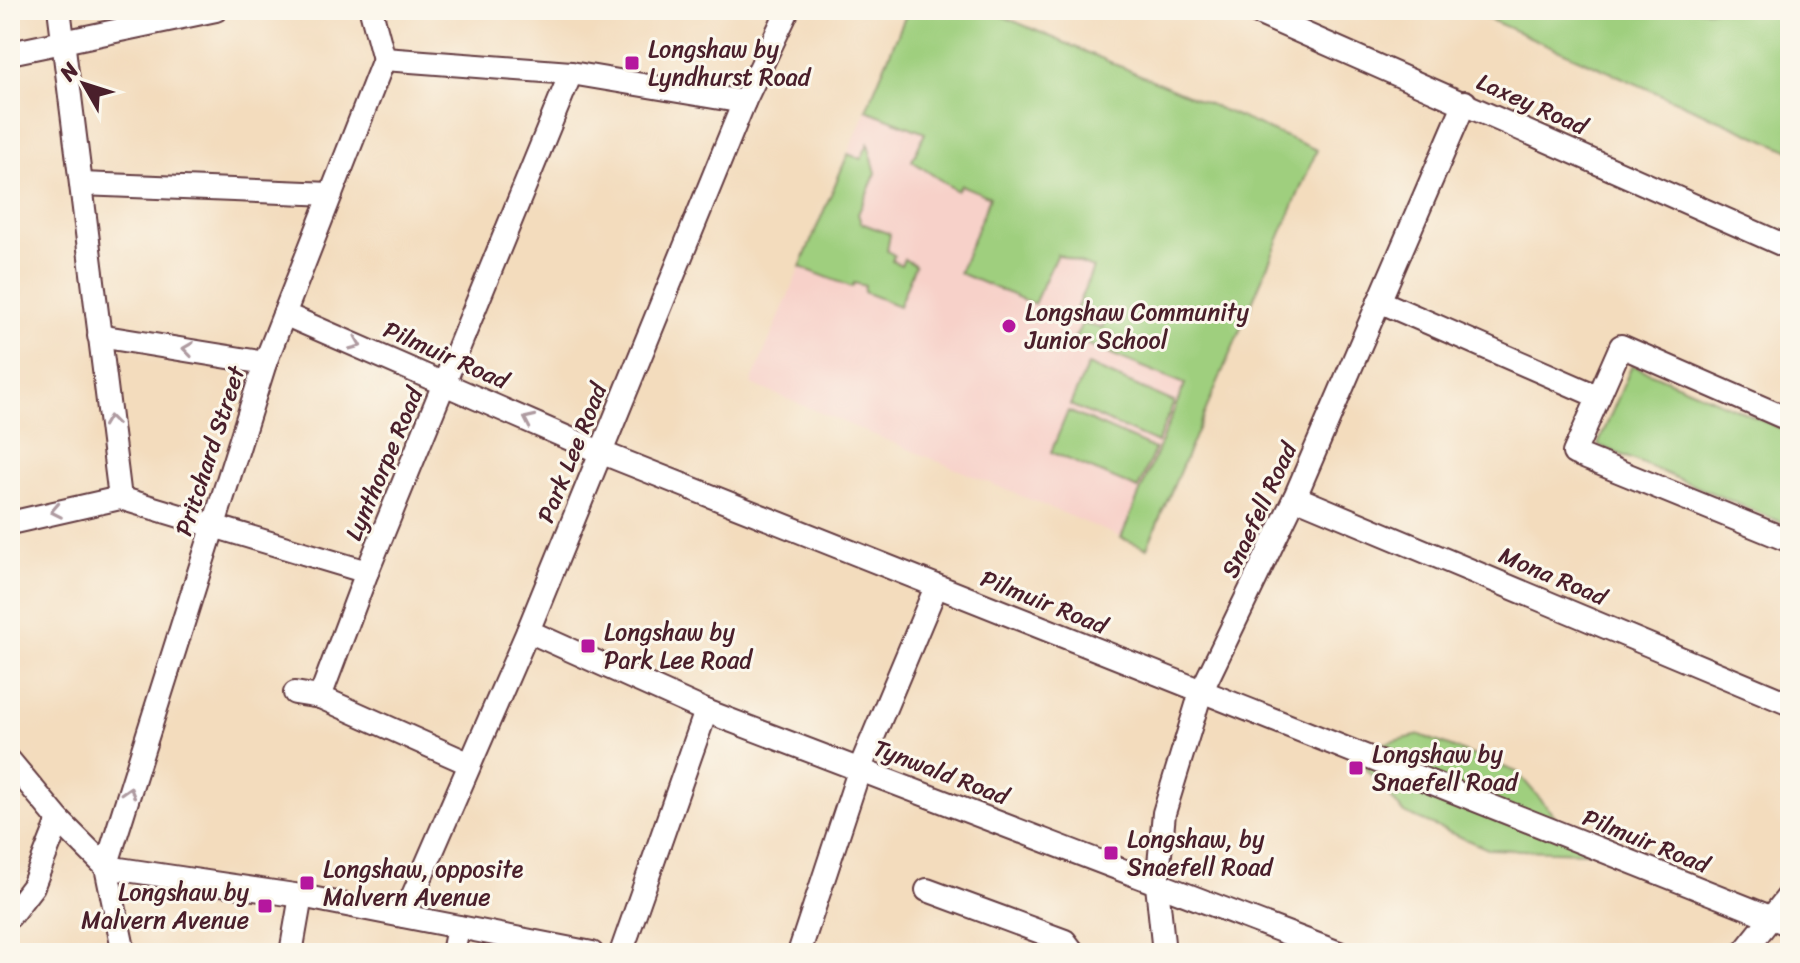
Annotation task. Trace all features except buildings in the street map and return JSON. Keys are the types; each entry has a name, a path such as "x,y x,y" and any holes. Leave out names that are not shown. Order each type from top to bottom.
{"street":[{"path":"10,53 216,10"},
{"path":"371,10 384,59 571,73 744,102"},
{"name":"Park Lee Road","path":"404,916 528,631 744,102 788,10"},
{"name":"Laxey Road","path":"1251,10 1790,248"},
{"path":"60,16 120,498"},
{"name":"Pritchard Street","path":"106,867 265,363 384,59"},
{"name":"Lynthorpe Road","path":"320,697 367,572 571,73"},
{"name":"Snaefell Road","path":"1164,953 1157,885 1164,813 1201,692 1295,497 1465,102"},
{"path":"81,184 331,194"},
{"path":"1379,301 1599,397"},
{"name":"Pilmuir Road","path":"284,314 446,382 600,452 1781,922"},
{"path":"99,336 265,363"},
{"path":"1790,420 1621,346 1574,453 1790,541"},
{"name":"Mona Road","path":"1295,497 1790,704"},
{"path":"10,523 120,498 367,572"},
{"path":"799,953 860,768 936,587"},
{"name":"Tynwald Road","path":"528,631 706,711 1339,953"},
{"path":"295,693 320,697 468,763"},
{"path":"621,953 706,711"},
{"path":"10,761 59,820 106,867 124,953"},
{"path":"10,916 33,886 59,820"},
{"path":"106,867 301,896 592,953"},
{"path":"927,890 1065,941 1074,953"},
{"path":"1743,953 1781,922 1790,894"},
{"path":"291,953 301,896"},
{"path":"453,953 458,927"}],"shaded area":[{"name":"Longshaw Community Junior School","path":"908,10 988,10 1317,150 1147,548 751,384"}],"green space":[{"path":"908,10 988,10 1317,150 1147,548 1121,538 1185,384 1074,339 1082,324 1102,328 1106,320 1073,317 1093,268 1057,254 1034,304 959,273 990,197 961,185 957,191 912,161 925,133 866,110"},
{"path":"1468,10 1790,10 1790,151"},
{"path":"868,144 876,173 858,214 861,223 890,234 887,251 894,255 892,261 901,265 904,259 915,265 899,306 864,292 865,286 854,283 852,287 800,267 848,154 861,159"},
{"path":"1088,365 1174,402 1157,443 1070,405"},
{"path":"1632,365 1790,432 1790,526 1598,445"},
{"path":"1068,411 1155,449 1138,489 1051,452"},
{"path":"1420,735 1517,772 1586,852 1488,849 1404,813 1350,751"}],"place":[{"name":"Longshaw by Lyndhurst Road","path":"632,63"},
{"name":"Longshaw Community Junior School","path":"1009,326"},
{"name":"Longshaw by Park Lee Road","path":"588,646"},
{"name":"Longshaw by Snaefell Road","path":"1356,768"},
{"name":"Longshaw, by Snaefell Road","path":"1111,853"},
{"name":"Longshaw, opposite Malvern Avenue","path":"307,883"},
{"name":"Longshaw by Malvern Avenue","path":"265,906"}]}
